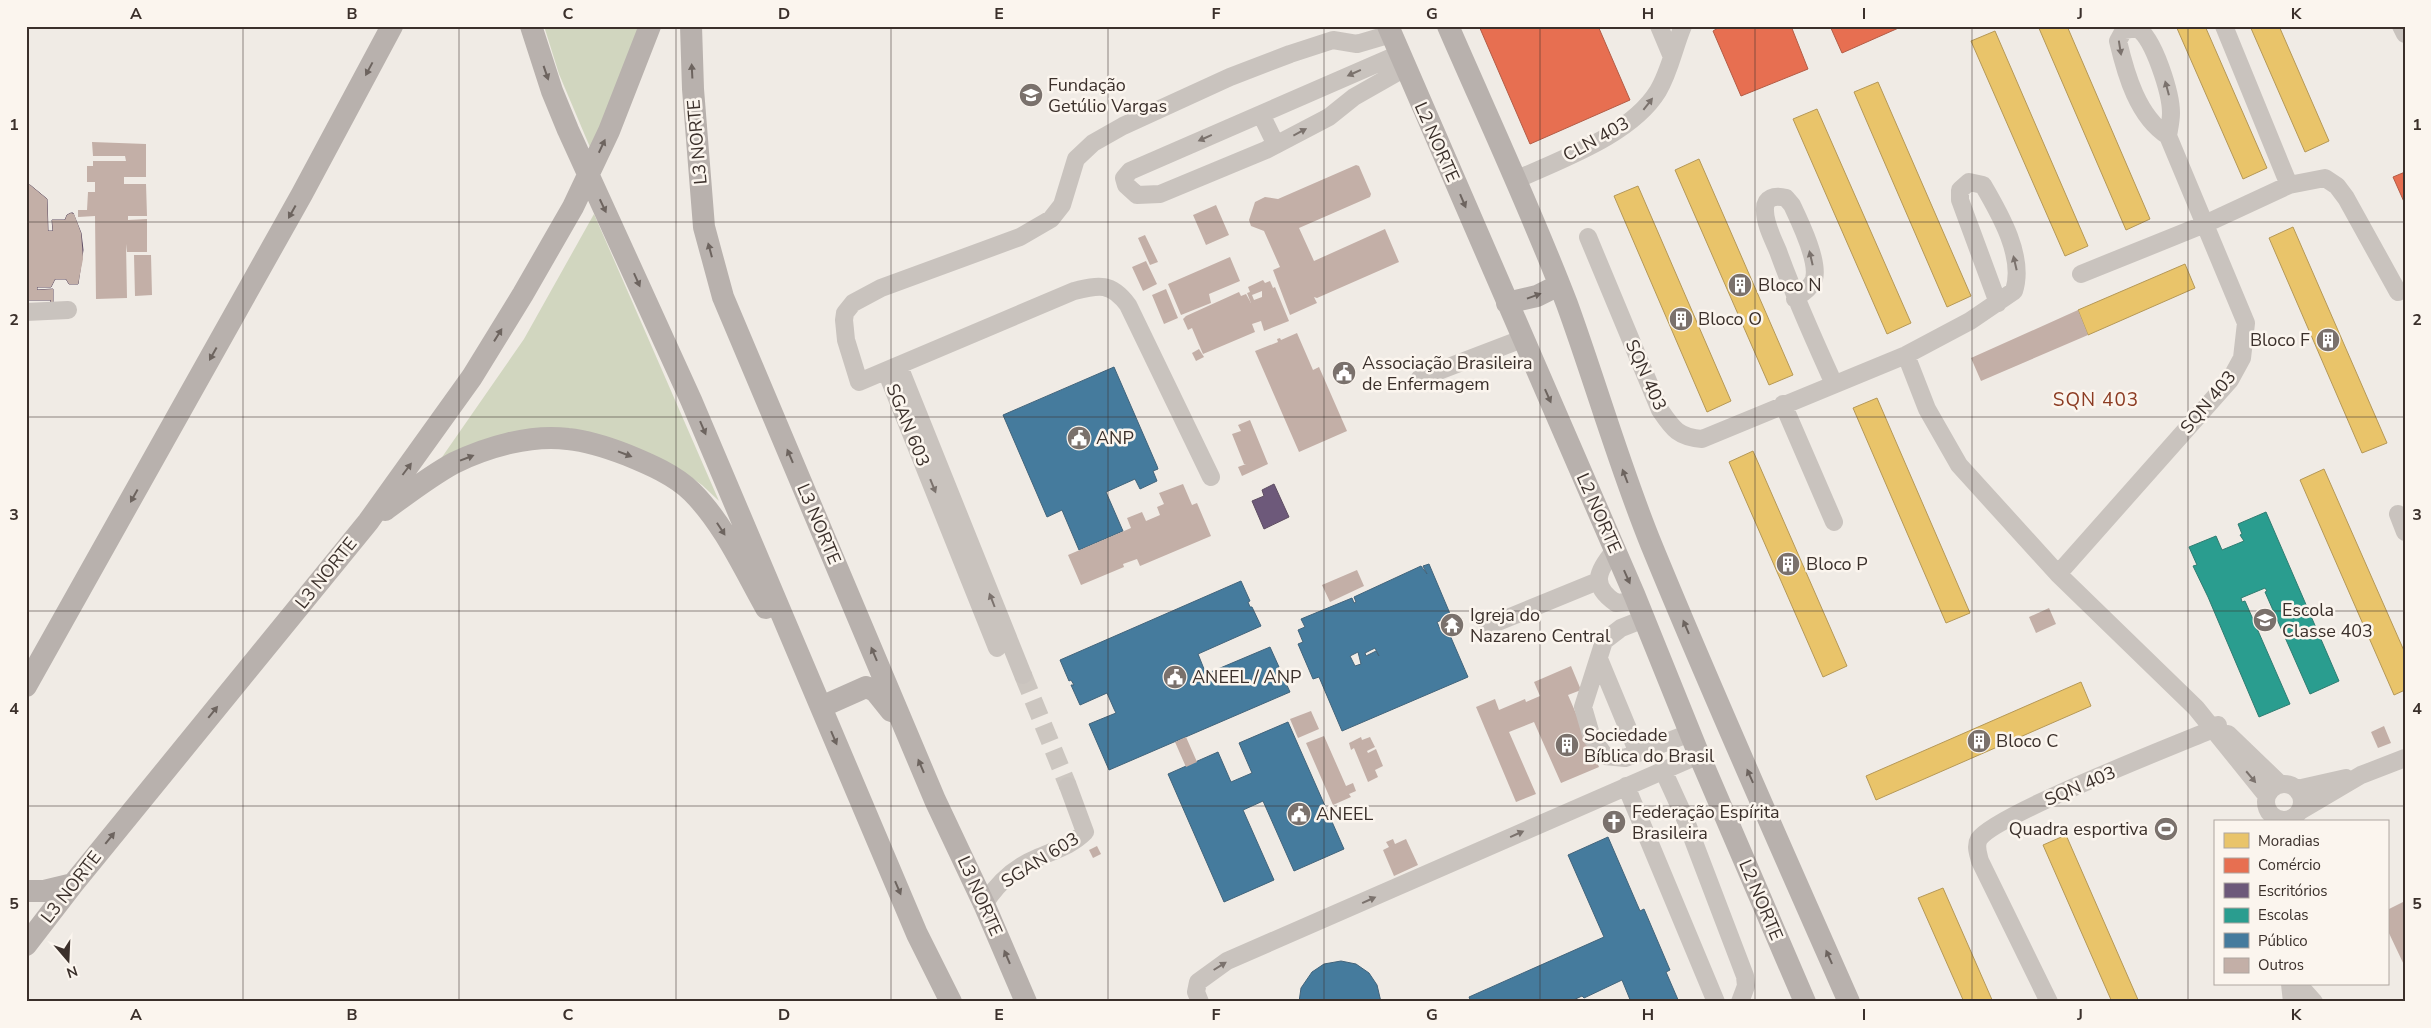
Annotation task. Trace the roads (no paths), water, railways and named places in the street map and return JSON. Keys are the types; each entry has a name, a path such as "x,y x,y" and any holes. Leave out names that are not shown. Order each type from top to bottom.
{"main road":[{"path":"26,686 292,211 392,26"},
{"path":"531,26 552,91 568,130 691,400 917,934 952,1002"},
{"name":"L3 NORTE","path":"26,945 73,884 368,522 472,377 524,294 581,190 609,131 650,26"},
{"name":"L3 NORTE","path":"691,26 693,89 704,227 722,297 935,800 984,904 1026,1002"},
{"name":"L2 NORTE","path":"1448,26 1516,180 1559,285 1618,458 1651,543 1729,729 1849,1002"},
{"name":"L2 NORTE","path":"1397,42 1522,339 1641,610 1699,755 1805,1002"},
{"path":"1507,303 1537,296 1559,285"},
{"path":"368,522 454,463 496,447 536,439 568,439 613,450 650,464 691,491 715,520 770,614 802,661"},
{"path":"821,706 866,687 875,691 906,732"},
{"path":"26,891 44,891 73,884"}],"street":[{"path":"1659,26 1672,57"},
{"name":"CLN 403","path":"1516,180 1617,130 1642,112 1658,91 1683,26"},
{"path":"2224,26 2289,186"},
{"path":"2402,26 2405,34"},
{"name":"SQN 403","path":"2058,574 2163,453 2230,380 2242,358 2246,323 2168,136 2148,119 2123,62 2118,41 2124,30 2137,28 2148,40 2167,88 2171,112 2168,136"},
{"path":"1212,477 1128,305 1120,294 1108,287 1096,285 1074,291 859,382 846,340 844,320 853,303 881,288 1020,237 1050,220 1062,205 1076,159 1093,143 1124,126 1230,77 1333,40 1357,44 1397,42"},
{"path":"1397,42 1354,97 1329,117 1276,145 1160,194 1137,195 1126,185 1124,178 1130,171 1261,114 1397,42"},
{"path":"1261,114 1276,145"},
{"path":"2081,274 2205,224 2289,186 2325,178 2337,186 2346,198 2398,292"},
{"name":"SQN 403","path":"1588,237 1660,410 1672,428 1686,438 1702,439 1783,404 1906,355 1970,321 1998,303 2014,291 2018,274 2011,243 1994,202 1983,185 1969,182 1960,190 1960,200 1998,303"},
{"path":"1795,299 1810,286 1814,278 1813,260 1799,219 1786,198 1773,197 1768,200 1765,211 1767,221 1795,299 1834,384"},
{"path":"26,312 68,310"},
{"path":"1420,378 1522,339"},
{"path":"1906,355 1927,409 1944,443 1959,464 2058,574 2216,727 2289,787 2302,803 2288,818"},
{"name":"SGAN 603","path":"893,368 996,648 1023,675"},
{"path":"1783,404 1834,522"},
{"path":"2398,514 2405,532"},
{"path":"1615,550 1600,567 1598,581 1604,595 1616,603 1641,610"},
{"path":"1488,626 1598,581"},
{"path":"1641,610 1604,641 1583,707 1592,738 1605,756 1625,758 1690,733"},
{"path":"1599,659 1638,753"},
{"path":"2216,727 2267,796"},
{"name":"SQN 403","path":"2049,1002 1980,860 1977,846 1980,838 2010,816 2216,727"},
{"path":"1200,1002 1196,992 1198,982 1227,961 1699,755"},
{"path":"2288,818 2361,775 2405,758"},
{"path":"1663,770 1684,816 1745,976 1746,986 1740,1002"},
{"path":"2288,818 2267,809 2267,796 2270,791 2361,775"},
{"name":"SGAN 603","path":"984,904 1001,881 1034,859 1073,843 1085,832 1068,786"},
{"path":"1626,786 1716,1002"},
{"path":"2290,986 2292,1002"},
{"path":"2300,986 2314,1002"}],"tunnel":[{"path":"1023,675 1068,786"}],"place":[{"name":"Fundação Getúlio Vargas","path":"1031,95"},
{"name":"Bloco N","path":"1740,285"},
{"name":"Bloco O","path":"1681,319"},
{"name":"Bloco F","path":"2328,340"},
{"name":"Associação Brasileira de Enfermagem","path":"1344,373"},
{"name":"ANP","path":"1079,438"},
{"name":"Bloco P","path":"1788,564"},
{"name":"Escola Classe 403","path":"2265,620"},
{"name":"Igreja do Nazareno Central","path":"1452,625"},
{"name":"ANEEL / ANP","path":"1175,677"},
{"name":"Bloco C","path":"1979,741"},
{"name":"Sociedade Bíblica do Brasil","path":"1567,745"},
{"name":"ANEEL","path":"1299,814"},
{"name":"Federação Espírita Brasileira","path":"1614,822"},
{"name":"Quadra esportiva","path":"2166,829"}],"district":[{"name":"SQN 403","path":"2096,400"}]}
